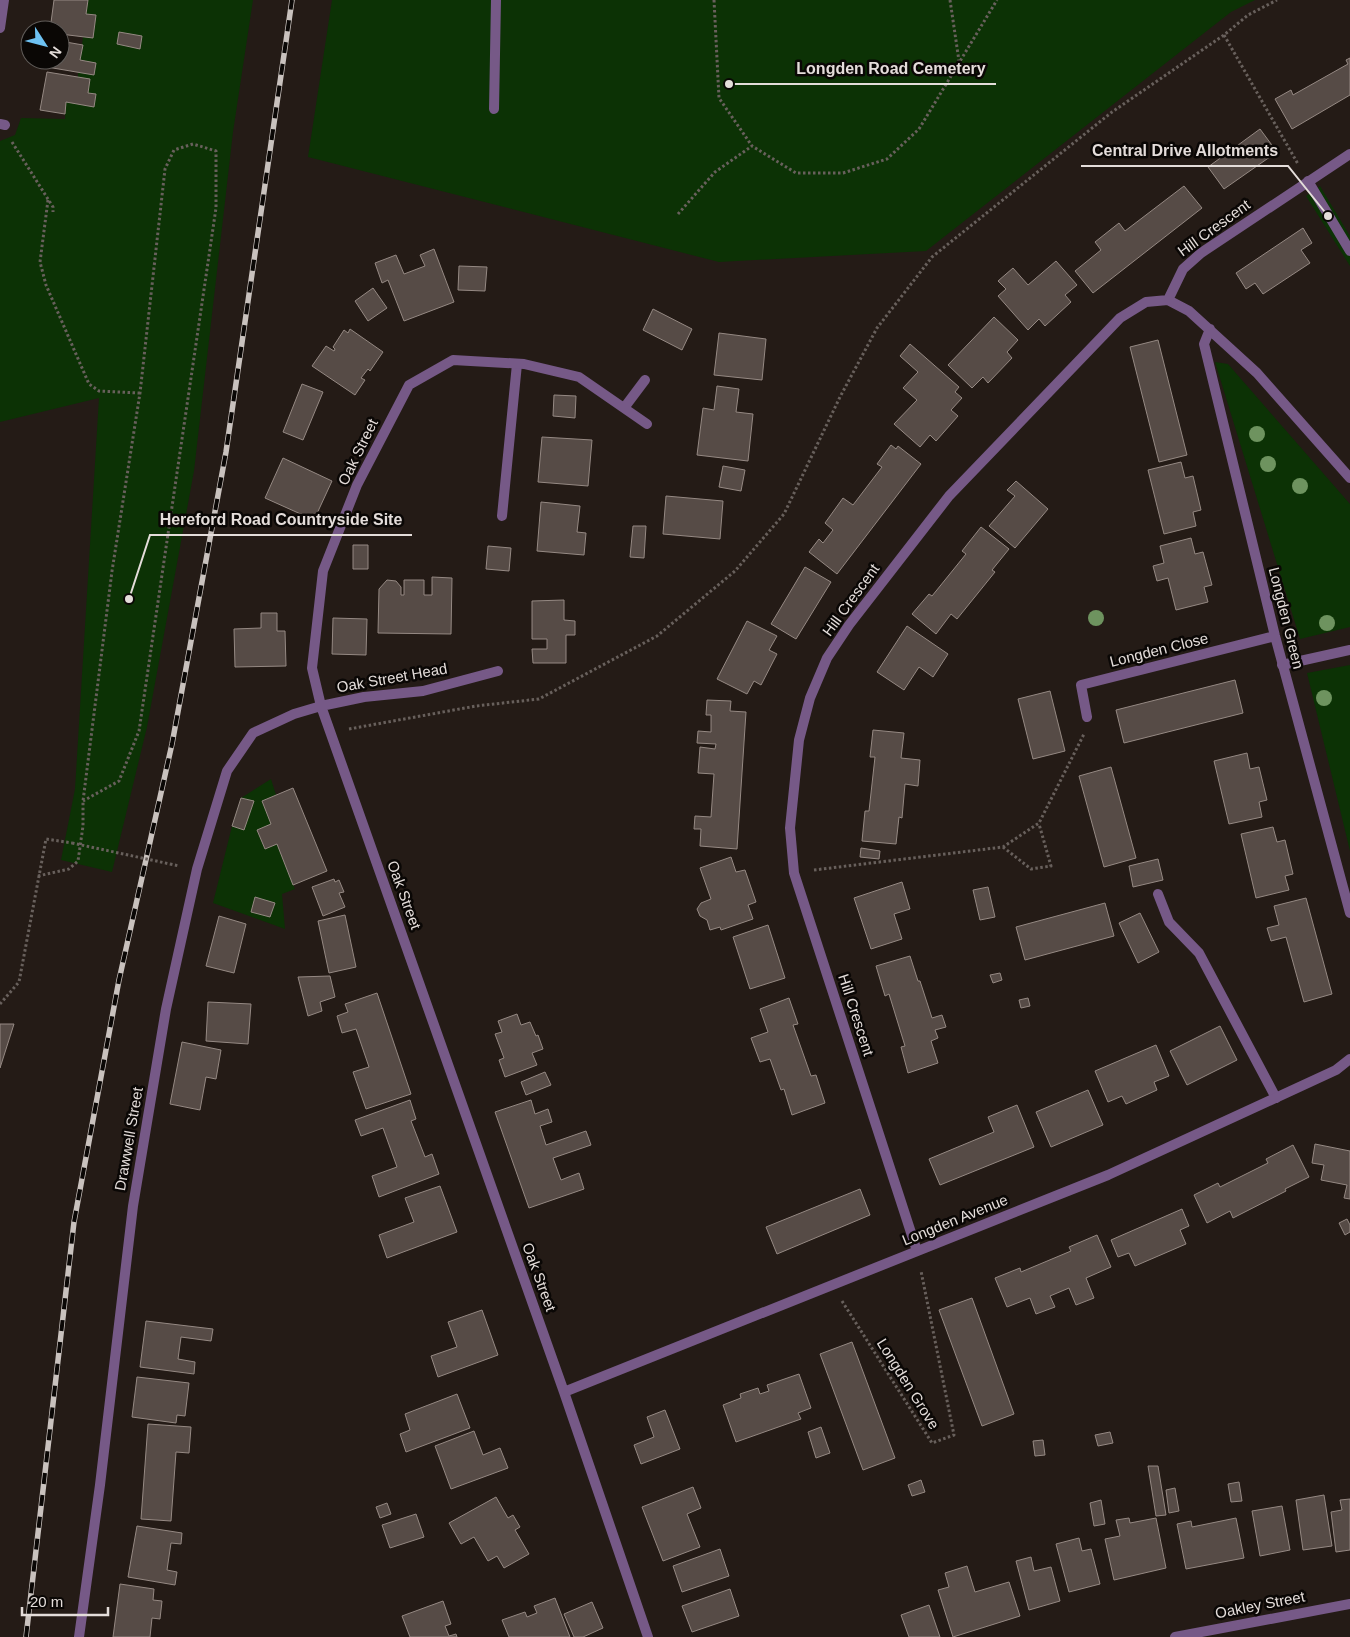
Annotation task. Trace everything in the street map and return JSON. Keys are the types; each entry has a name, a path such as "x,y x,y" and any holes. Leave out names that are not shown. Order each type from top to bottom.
{"street":[{"path":"0,28 4,0"},
{"path":"494,110 496,0"},
{"name":"Hill Crescent","path":"917,1251 794,873 790,828 799,740 810,698 827,658 850,625 956,489 1120,318 1146,302 1168,300 1183,269 1201,253 1350,154"},
{"path":"1308,181 1350,250"},
{"path":"1168,300 1188,311 1257,372 1350,478"},
{"name":"Longden Green","path":"1210,329 1204,344 1282,665 1350,913"},
{"name":"Oak Street","path":"647,424 579,377 517,364 453,360 409,385 357,485 323,571 312,668 321,706 564,1392 648,1637"},
{"path":"502,516 517,364"},
{"path":"624,408 645,380"},
{"name":"Longden Close","path":"1087,716 1081,685 1275,636"},
{"path":"1282,665 1350,650"},
{"name":"Oak Street Head","path":"321,706 364,697 423,691 498,671"},
{"name":"Drawwell Street","path":"79,1637 100,1485 132,1206 166,1009 197,869 227,771 253,733 294,714 321,706"},
{"path":"1158,894 1169,922 1199,953 1276,1098"},
{"name":"Longden Avenue","path":"564,1392 1108,1175 1336,1070 1350,1059"},
{"name":"Oakley Street","path":"1176,1637 1350,1604"}],"path":[{"path":"714,0 719,98 752,146 796,173 843,173 887,159 919,129 997,0"},
{"path":"950,0 959,61"},
{"path":"347,729 476,706 539,699 657,636 735,571 784,514 840,397 877,328 932,257 1112,112 1224,35 1248,15 1277,0"},
{"path":"1224,35 1308,181"},
{"path":"3,124 53,207 53,212"},
{"path":"38,876 69,869 78,861 83,801 112,570 140,393 165,169 174,150 193,144 216,151 216,208 140,731 119,781 83,801"},
{"path":"678,214 715,172 752,146"},
{"path":"48,200 40,262 46,285 89,384 99,391 140,393"},
{"path":"794,873 1003,847 1039,823 1083,738 1087,716"},
{"path":"1003,847 1031,869 1051,866 1039,823"},
{"path":"0,1004 19,982 46,839 170,864"},
{"name":"Longden Grove","path":"832,1285 932,1443 954,1435 917,1251"}],"green space":[{"path":"88,0 253,0 233,132 194,471 147,727 112,872 61,860 75,789 99,398 0,422 0,141 15,135 21,118 65,119 66,102 94,106 78,77 78,72 94,75 96,63 80,60 83,37 93,38 96,15 86,14"},
{"path":"332,0 1255,0 1231,12 926,251 719,262 308,157"},
{"path":"1320,186 1350,236 1350,266 1306,196"},
{"path":"1215,362 1228,364 1350,504 1350,627 1300,639"},
{"path":"1350,665 1350,851 1307,673"},
{"path":"271,779 276,795 262,801 271,824 257,831 265,849 277,844 295,889 282,894 285,929 213,903 241,798"}],"building":[{"path":"54,0 88,0 86,14 96,15 93,38 70,35 70,20 51,20"},
{"path":"119,32 142,36 140,49 117,44"},
{"path":"70,43 83,45 80,60 96,63 94,75 65,70 70,70"},
{"path":"1350,58 1350,95 1292,129 1275,99 1291,90 1293,95 1348,64 1346,60"},
{"path":"47,72 90,79 88,93 96,94 94,107 66,102 65,114 40,110"},
{"path":"1260,129 1277,152 1224,189 1208,167"},
{"path":"1184,186 1202,208 1093,293 1075,271 1101,250 1095,242 1119,223 1125,231"},
{"path":"1303,228 1312,243 1301,250 1310,263 1263,294 1255,283 1246,289 1236,273"},
{"path":"434,249 454,302 404,321 388,280 382,283 375,263 396,255 404,274 425,266 420,255"},
{"path":"1056,261 1077,285 1065,295 1071,302 1045,326 1039,319 1028,330 998,296 1006,289 998,281 1013,268 1028,285"},
{"path":"459,266 487,267 485,291 458,290"},
{"path":"373,288 387,308 368,321 355,301"},
{"path":"653,309 692,329 682,350 643,330"},
{"path":"994,317 1018,340 1007,352 1012,358 988,383 983,377 972,388 948,365"},
{"path":"350,329 383,352 370,371 368,369 361,378 365,380 355,395 312,366 326,346 334,351 333,347 344,330 348,333"},
{"path":"719,333 766,339 762,380 714,375"},
{"path":"1158,340 1187,455 1159,462 1130,347"},
{"path":"910,344 959,387 955,392 962,398 951,410 958,416 936,441 930,435 920,447 894,424 917,400 903,388 918,372 900,356"},
{"path":"302,384 323,392 303,440 283,432"},
{"path":"717,386 739,389 736,412 753,414 748,461 697,455 703,408 714,410"},
{"path":"554,395 576,396 575,418 553,416"},
{"path":"542,437 592,440 588,486 538,482"},
{"path":"891,445 896,449 898,446 921,464 837,574 809,552 819,539 823,543 833,530 825,523 843,498 853,505 882,467 877,464"},
{"path":"283,458 332,481 314,520 265,498"},
{"path":"1181,462 1185,478 1193,476 1201,510 1193,512 1196,526 1164,534 1148,470"},
{"path":"723,466 745,470 741,491 719,487"},
{"path":"1016,481 1048,509 1015,548 989,526 1015,496 1007,490"},
{"path":"666,496 723,501 720,539 663,534"},
{"path":"541,502 580,506 577,532 586,533 584,555 537,551"},
{"path":"633,526 646,526 644,558 630,557"},
{"path":"981,527 1009,549 992,570 995,572 957,619 951,614 936,634 912,614 929,594 932,596 966,554 962,551"},
{"path":"1191,538 1195,554 1203,552 1212,585 1204,587 1208,602 1176,610 1168,578 1157,581 1153,566 1164,563 1160,546"},
{"path":"353,545 368,545 368,569 353,569"},
{"path":"488,546 511,548 509,571 486,569"},
{"path":"805,567 831,582 796,639 771,624"},
{"path":"432,577 452,578 451,634 378,633 379,589 387,580 396,581 401,587 401,595 404,595 404,580 424,580 424,595 432,595"},
{"path":"564,600 564,620 575,621 575,635 566,635 566,663 533,663 532,649 547,649 547,639 532,639 532,601"},
{"path":"261,613 277,613 277,631 285,631 286,666 235,667 234,629 261,628"},
{"path":"333,618 367,619 366,655 332,654"},
{"path":"747,621 777,636 769,650 777,654 761,685 754,681 747,694 717,679"},
{"path":"907,626 948,654 933,677 919,667 904,690 877,672"},
{"path":"1235,680 1243,713 1124,743 1116,710"},
{"path":"1050,691 1065,751 1033,759 1018,699"},
{"path":"707,700 731,701 730,711 746,712 737,849 700,846 701,829 694,829 695,816 711,817 714,774 698,773 700,747 715,749 716,744 697,743 698,731 711,732 711,715 706,715"},
{"path":"873,730 904,733 901,758 920,760 918,786 905,784 902,818 899,817 896,844 862,841 865,811 869,811 875,757 870,757"},
{"path":"1247,753 1250,769 1259,767 1267,800 1259,802 1262,817 1229,824 1214,761"},
{"path":"1111,767 1136,858 1104,867 1079,776"},
{"path":"293,788 327,871 293,885 277,844 265,849 257,830 271,824 262,801"},
{"path":"241,798 254,801 244,830 232,826"},
{"path":"1273,827 1277,842 1285,840 1293,874 1285,876 1289,890 1256,898 1241,834"},
{"path":"861,848 880,851 879,859 860,857"},
{"path":"731,857 736,872 745,870 756,902 748,905 753,919 721,930 720,927 710,930 707,920 700,916 697,909 701,903 711,899 700,868"},
{"path":"1158,859 1163,880 1133,887 1129,866"},
{"path":"334,879 335,882 339,880 344,892 339,893 345,907 323,916 312,887"},
{"path":"902,882 910,909 894,914 902,939 871,949 854,898"},
{"path":"988,887 995,917 980,920 973,890"},
{"path":"255,897 275,903 270,917 251,912"},
{"path":"1306,898 1332,994 1304,1002 1286,937 1271,941 1267,928 1279,925 1274,906"},
{"path":"1105,903 1114,936 1025,960 1016,927"},
{"path":"1140,913 1159,952 1138,963 1119,923"},
{"path":"345,915 356,967 329,973 318,921"},
{"path":"219,916 246,924 234,973 206,966"},
{"path":"768,925 785,978 750,989 733,937"},
{"path":"910,956 932,1018 942,1015 946,1027 935,1030 938,1038 931,1041 938,1063 908,1073 901,1047 905,1046 889,994 885,996 876,966"},
{"path":"1000,973 1002,980 993,983 990,975"},
{"path":"330,976 335,997 320,1002 322,1011 308,1016 298,977"},
{"path":"377,993 411,1094 366,1109 353,1072 369,1067 356,1029 342,1033 337,1016 348,1012 345,1004"},
{"path":"789,998 798,1024 793,1025 811,1076 816,1075 825,1103 792,1115 784,1089 781,1090 770,1059 760,1062 751,1038 768,1032 760,1009"},
{"path":"1028,998 1030,1006 1021,1008 1019,1000"},
{"path":"208,1002 251,1004 248,1044 206,1041"},
{"path":"517,1014 521,1025 530,1022 536,1036 538,1035 543,1049 532,1053 537,1065 505,1077 499,1060 504,1058 495,1034 502,1032 498,1021"},
{"path":"0,1024 14,1024 0,1068"},
{"path":"1220,1026 1237,1060 1187,1085 1170,1051"},
{"path":"182,1042 221,1050 216,1079 206,1077 200,1110 170,1104"},
{"path":"1156,1045 1169,1076 1154,1082 1157,1090 1126,1104 1122,1096 1108,1102 1095,1071"},
{"path":"545,1072 551,1085 526,1095 521,1082"},
{"path":"1088,1090 1103,1125 1051,1147 1036,1112"},
{"path":"410,1100 416,1119 411,1121 425,1157 432,1154 439,1174 379,1197 372,1176 397,1167 383,1128 361,1136 355,1120"},
{"path":"531,1100 535,1114 548,1109 552,1122 540,1126 546,1145 586,1131 591,1145 553,1158 561,1180 579,1173 584,1189 529,1208 495,1112"},
{"path":"1017,1105 1034,1147 940,1185 929,1159 994,1132 988,1117"},
{"path":"1315,1144 1350,1151 1350,1199 1344,1198 1347,1185 1321,1180 1324,1165 1312,1163"},
{"path":"1293,1145 1309,1177 1233,1218 1230,1211 1207,1223 1194,1195 1218,1183 1220,1187 1268,1163 1266,1159"},
{"path":"440,1186 457,1232 387,1258 379,1235 414,1222 405,1198"},
{"path":"860,1189 870,1215 777,1254 766,1227"},
{"path":"1182,1209 1189,1226 1180,1230 1186,1244 1135,1266 1129,1253 1118,1257 1111,1240"},
{"path":"1347,1219 1350,1225 1350,1232 1345,1235 1339,1223"},
{"path":"1097,1235 1111,1267 1086,1278 1094,1298 1076,1305 1069,1288 1050,1296 1055,1307 1036,1314 1030,1298 1007,1307 995,1278 1020,1268 1021,1272 1071,1251 1069,1247"},
{"path":"972,1298 1014,1414 982,1426 939,1310"},
{"path":"482,1310 498,1355 438,1377 431,1356 457,1347 448,1322"},
{"path":"146,1321 213,1329 211,1341 181,1337 178,1359 195,1362 194,1374 140,1367"},
{"path":"852,1342 895,1458 863,1470 820,1354"},
{"path":"799,1374 811,1408 798,1413 801,1419 736,1442 723,1405 741,1398 740,1394 758,1388 760,1394 769,1391 767,1385"},
{"path":"137,1377 189,1383 185,1416 177,1415 176,1423 132,1417"},
{"path":"457,1394 470,1428 406,1452 400,1434 410,1430 405,1414"},
{"path":"665,1410 680,1449 641,1464 634,1445 654,1437 647,1417"},
{"path":"148,1424 191,1427 189,1453 176,1452 171,1521 141,1519"},
{"path":"821,1427 830,1453 816,1458 808,1432"},
{"path":"474,1431 483,1455 500,1448 508,1468 451,1489 435,1446"},
{"path":"1110,1432 1113,1443 1098,1446 1095,1435"},
{"path":"1043,1440 1045,1455 1035,1456 1033,1441"},
{"path":"1148,1466 1158,1466 1166,1515 1156,1516"},
{"path":"921,1480 925,1492 912,1496 908,1485"},
{"path":"1239,1482 1242,1501 1231,1502 1228,1484"},
{"path":"693,1487 701,1508 687,1514 700,1547 663,1561 642,1507"},
{"path":"1175,1488 1179,1511 1169,1513 1166,1490"},
{"path":"1324,1495 1332,1546 1303,1550 1296,1500"},
{"path":"496,1497 508,1518 513,1515 520,1527 515,1530 529,1554 504,1568 497,1556 488,1561 474,1537 461,1544 449,1523"},
{"path":"1350,1499 1350,1550 1336,1552 1331,1512 1342,1510 1340,1500"},
{"path":"1101,1500 1105,1524 1094,1526 1090,1503"},
{"path":"387,1503 391,1514 380,1518 376,1507"},
{"path":"1282,1506 1290,1550 1260,1556 1252,1511"},
{"path":"416,1514 424,1537 390,1548 382,1525"},
{"path":"1129,1518 1130,1523 1156,1518 1166,1568 1114,1580 1105,1539 1120,1536 1116,1520"},
{"path":"1236,1518 1244,1558 1186,1569 1177,1524 1191,1521 1192,1527"},
{"path":"137,1526 182,1533 181,1544 171,1543 167,1570 177,1572 175,1585 128,1577"},
{"path":"1079,1538 1082,1551 1091,1549 1100,1584 1069,1592 1056,1544"},
{"path":"720,1549 729,1576 682,1592 673,1566"},
{"path":"1031,1557 1034,1571 1051,1567 1060,1601 1029,1610 1016,1561"},
{"path":"967,1566 975,1592 1009,1582 1020,1616 953,1637 938,1590 949,1587 945,1573"},
{"path":"120,1584 154,1589 153,1600 162,1601 160,1619 152,1618 150,1637 113,1637"},
{"path":"730,1589 739,1616 692,1632 682,1606"},
{"path":"555,1598 570,1637 509,1637 502,1620 525,1612 527,1617 537,1613 534,1606"},
{"path":"443,1601 451,1624 445,1626 449,1636 456,1634 457,1637 410,1637 402,1616"},
{"path":"592,1602 603,1628 583,1637 574,1637 564,1614"},
{"path":"929,1605 940,1637 909,1637 901,1615"}],"railway":[{"path":"26,1637 74,1222 119,980 172,744 226,452 292,0"}],"place":[{"name":"Longden Road Cemetery","path":"729,84"},
{"name":"Central Drive Allotments","path":"1328,216"},
{"name":"Hereford Road Countryside Site","path":"129,599"}]}
